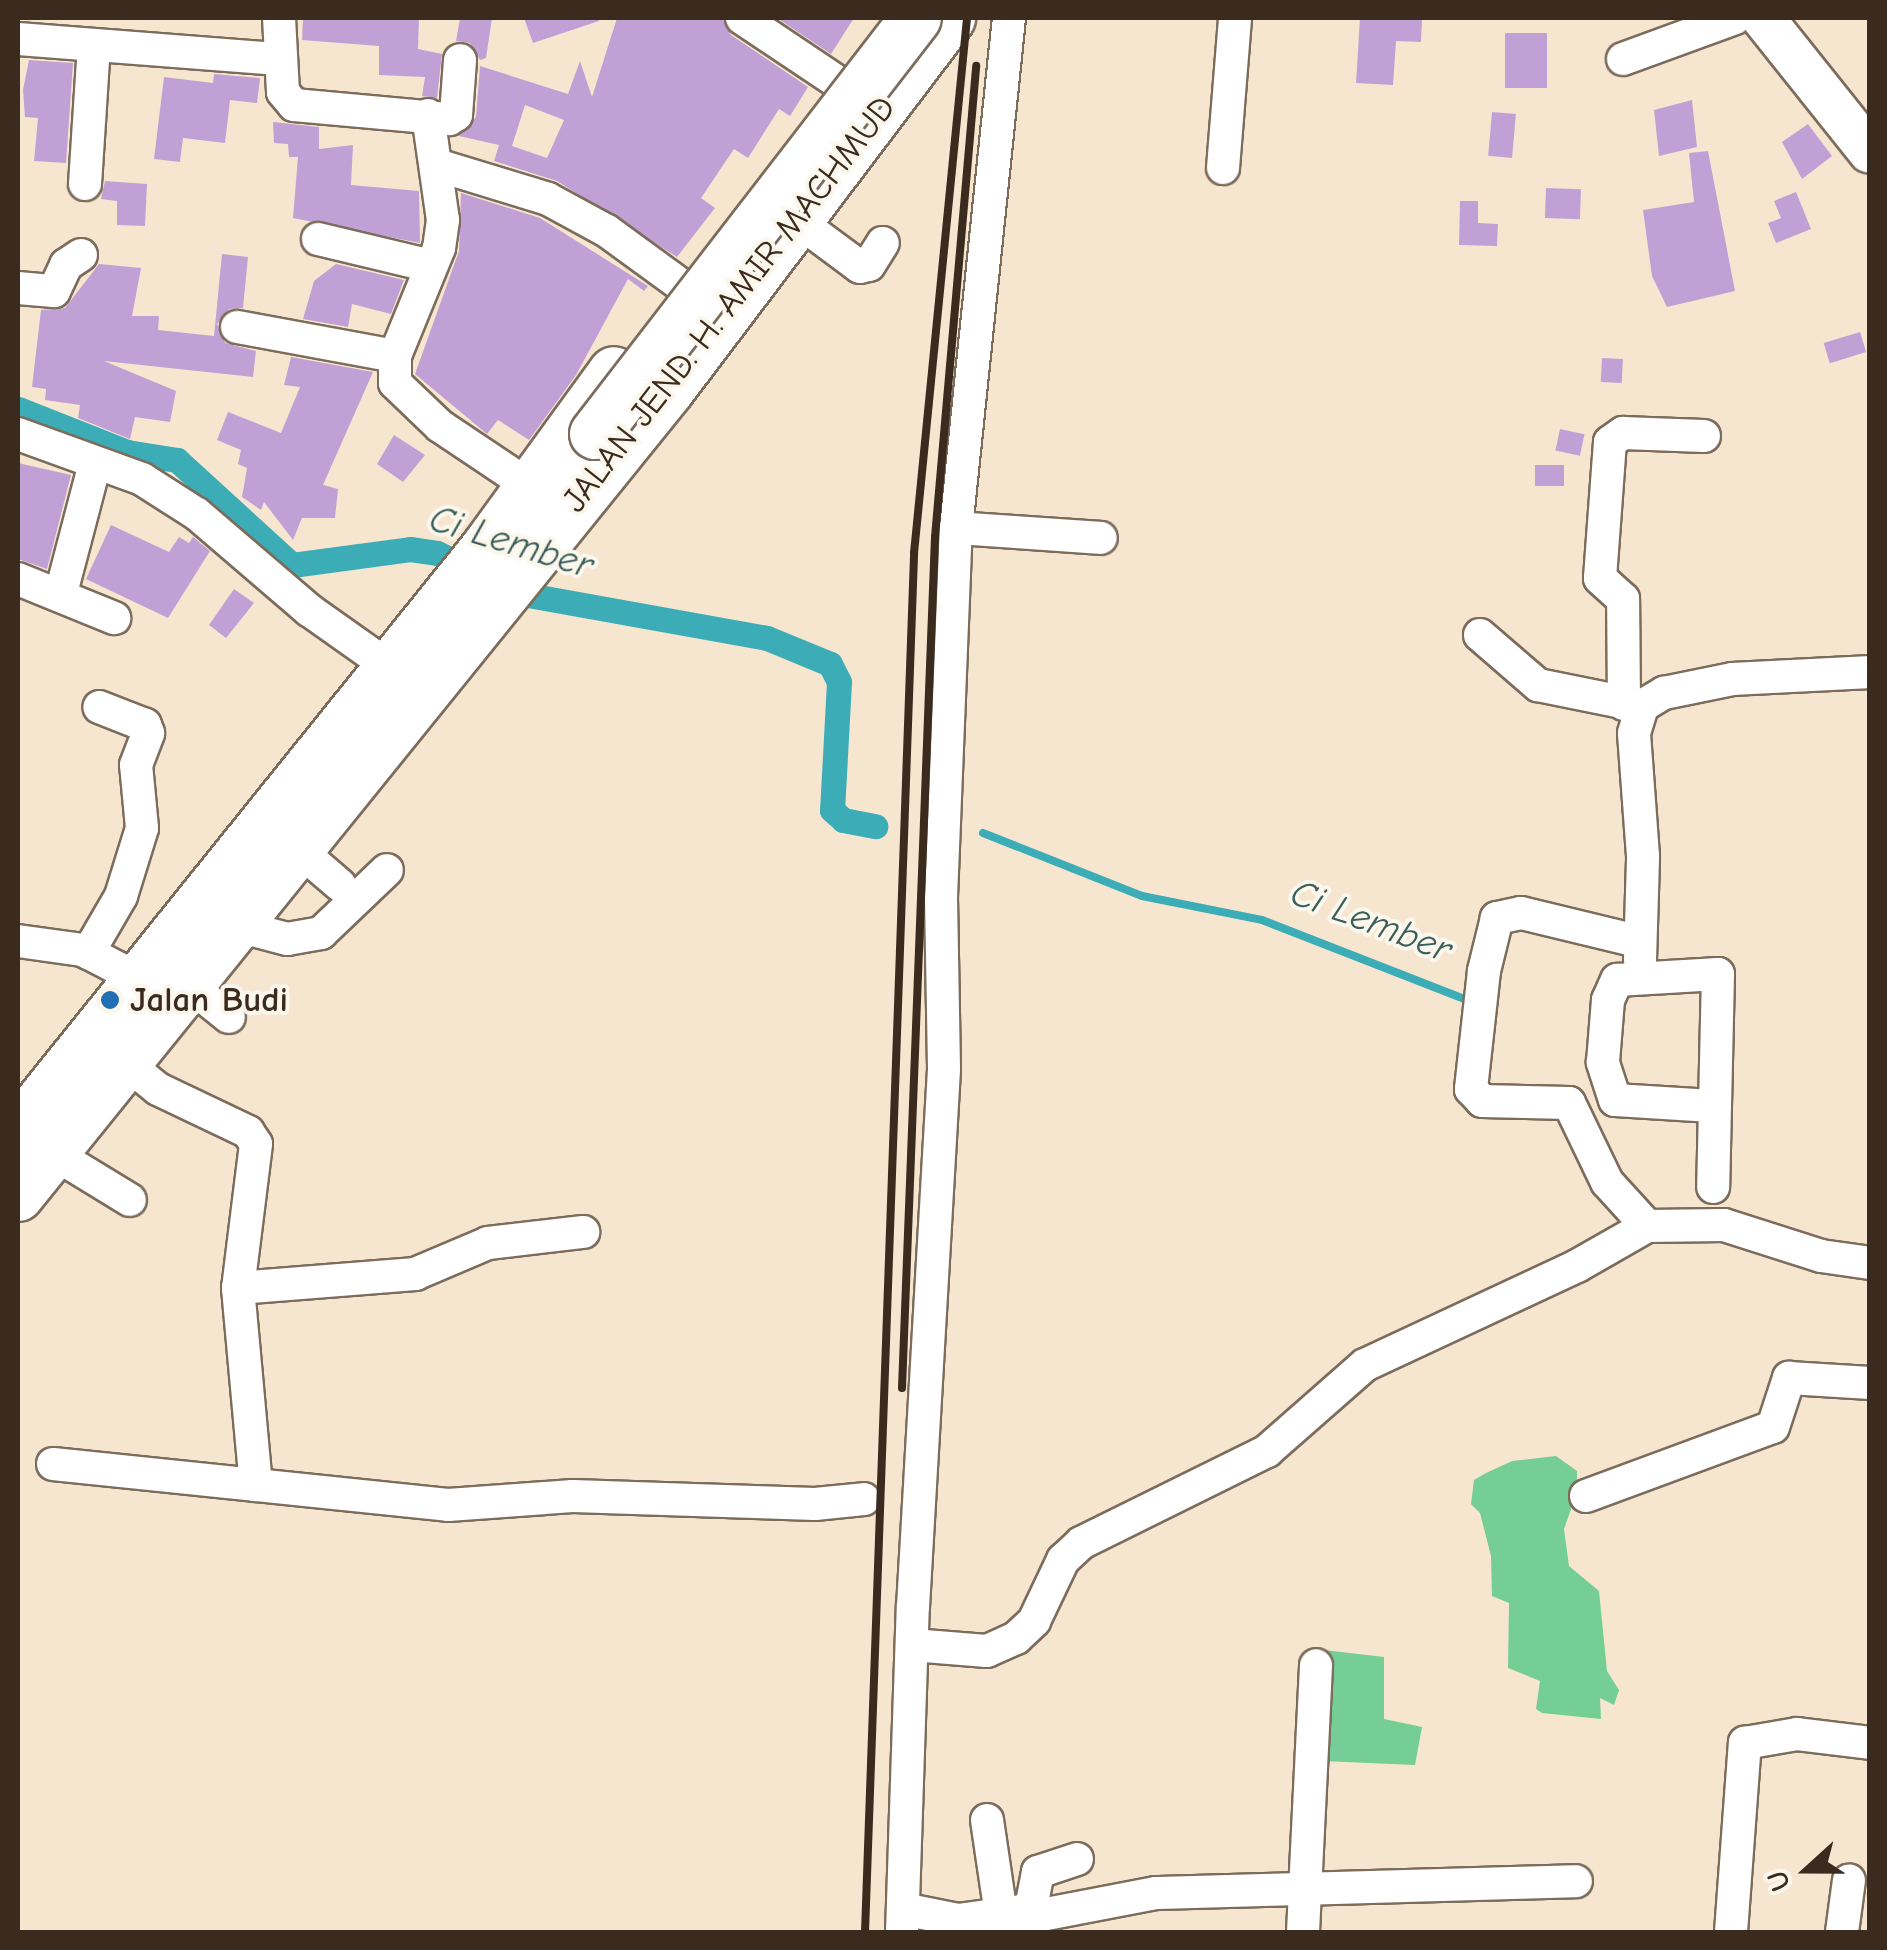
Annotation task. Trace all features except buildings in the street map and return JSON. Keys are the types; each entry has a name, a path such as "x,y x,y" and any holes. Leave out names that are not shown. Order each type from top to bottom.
{"highway":[{"name":"JALAN JEND. H. AMIR MACHMUD","path":"544,482 681,286 887,18"},
{"name":"JALAN JEND. H. AMIR MACHMUD","path":"18,1196 35,1141 139,979 390,668 489,576 798,221 880,112 920,32 950,18"},
{"path":"489,576 544,482 595,434 920,32"},
{"path":"838,84 880,112"},
{"name":"JALAN JEND. H. AMIR MACHMUD","path":"35,1141 126,1064 298,850 489,576"}],"main road":[{"path":"1763,18 1870,152"}],"street":[{"path":"279,18 283,92 294,105 456,115 460,60"},
{"path":"742,18 838,84"},
{"path":"1009,18 956,528 941,897 944,1069 912,1645 902,1921 1006,1924 1036,1916 1113,1918 1156,1893 1307,1885 1576,1881"},
{"path":"1222,168 1235,18"},
{"path":"1623,59 1735,18"},
{"path":"18,40 279,59"},
{"path":"85,184 94,44"},
{"path":"428,115 442,220 431,266 395,356 395,384 404,397 544,482"},
{"path":"437,166 548,198 607,231 681,286"},
{"path":"798,221 860,267 883,243"},
{"path":"318,238 431,266"},
{"path":"18,288 54,291 66,265 81,254"},
{"path":"237,327 395,356"},
{"path":"1644,976 1636,942 1643,856 1623,598 1600,578 1610,442 1622,432 1704,436"},
{"path":"18,434 142,479 196,514 296,599 390,668"},
{"path":"62,593 95,463"},
{"path":"956,528 1101,538"},
{"path":"18,579 62,593 114,618"},
{"path":"1480,635 1538,686 1633,705 1664,692 1733,679 1870,672"},
{"path":"88,953 121,896 142,828 136,765 148,733 145,725 99,707"},
{"path":"298,850 340,885"},
{"path":"234,925 287,939 321,933 387,870"},
{"path":"1636,942 1520,914 1497,918 1484,971 1471,1089 1482,1101 1570,1103 1607,1182 1638,1231"},
{"path":"18,941 88,953 139,979"},
{"path":"1712,1106 1624,1105 1610,1093 1603,1062 1608,1000 1617,980 1718,974 1713,1187"},
{"path":"189,984 229,1017"},
{"path":"126,1064 158,1089 254,1138 257,1156 238,1288 256,1485"},
{"path":"35,1141 130,1200"},
{"path":"912,1645 987,1651 1016,1638 1034,1621 1063,1560 1081,1543 1268,1452 1365,1365 1638,1231 1724,1225 1821,1256 1870,1264"},
{"path":"238,1288 414,1274 488,1243 584,1232"},
{"path":"1586,1496 1773,1427 1788,1378 1870,1384"},
{"path":"53,1464 448,1504 573,1496 816,1504 864,1499"},
{"path":"1304,1932 1316,1664"},
{"path":"1731,1932 1745,1743 1797,1734 1870,1743"},
{"path":"987,1820 1006,1924"},
{"path":"1006,1924 1030,1908 1038,1872 1077,1859"},
{"path":"1842,1932 1850,1880"}],"green space":[{"path":"1556,1456 1577,1471 1577,1492 1564,1529 1569,1566 1599,1591 1607,1671 1619,1690 1614,1705 1600,1698 1601,1719 1542,1713 1536,1709 1540,1681 1508,1668 1509,1603 1492,1596 1491,1556 1480,1513 1471,1504 1474,1480 1486,1473 1512,1461"},
{"path":"1324,1650 1384,1657 1384,1719 1422,1727 1415,1765 1322,1761 1316,1671"}],"waterway":[{"name":"Ci Lember","path":"18,409 127,452 177,460 292,565 410,549 437,553 528,595 767,638 830,664 839,682 832,810 843,820 875,826"},
{"name":"Ci Lember","path":"983,833 1142,896 1262,920 1467,1000 1470,1006"}],"railway":[{"path":"865,1932 914,553 967,18"},
{"path":"902,1388 935,537 976,66"}],"place":[{"name":"Jalan Budi","path":"110,1000"}]}
